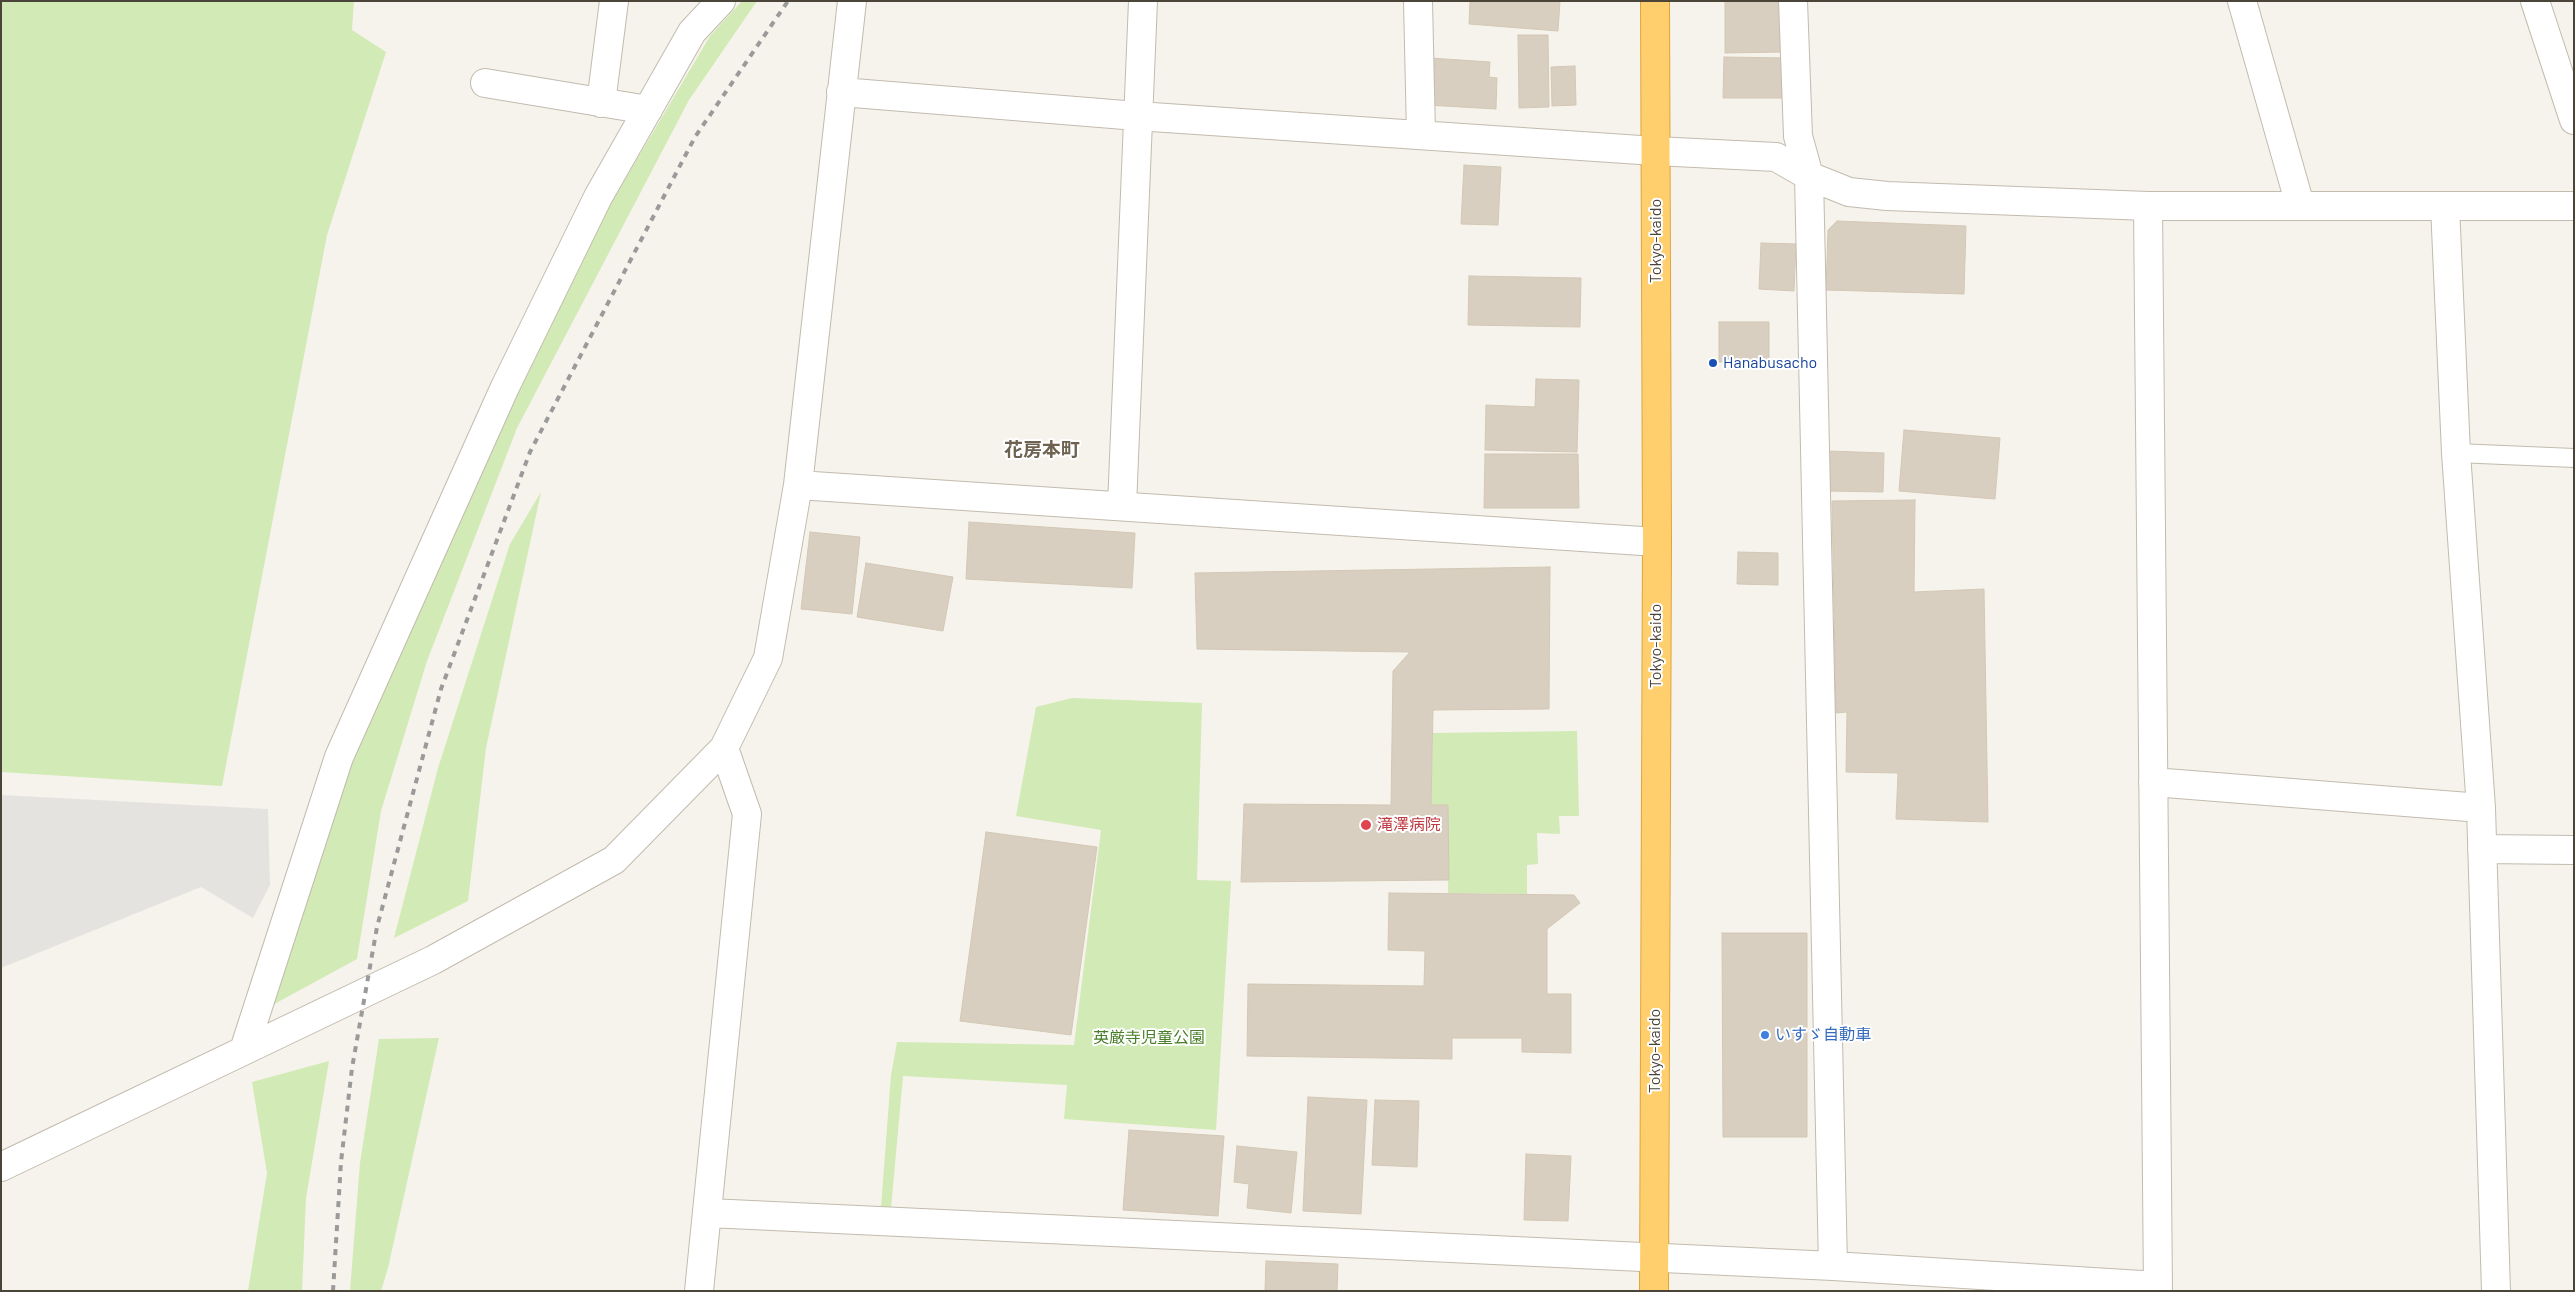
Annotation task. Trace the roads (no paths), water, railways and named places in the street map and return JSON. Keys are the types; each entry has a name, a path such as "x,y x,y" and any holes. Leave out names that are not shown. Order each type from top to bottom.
{"highway":[{"name":"Tokyo-kaido","path":"1654,1291 1657,542 1656,1"}],"street":[{"path":"601,103 614,1"},
{"path":"244,1050 339,757 505,387 598,197 692,32 721,1"},
{"path":"1,1167 433,960 614,860 724,748 768,658 798,485 852,1"},
{"path":"1122,506 1142,1"},
{"path":"1418,1 1421,134"},
{"path":"1793,1 1798,136 1809,176 1833,1266"},
{"path":"2242,1 2300,205"},
{"path":"2535,1 2574,120"},
{"path":"485,83 648,110"},
{"path":"841,92 1137,116 1421,134 1655,152 1776,157 1809,176 1849,192 1887,196 2148,206 2574,206"},
{"path":"708,1213 1833,1266 2158,1288 2148,206"},
{"path":"2445,206 2456,453 2481,808 2496,1291"},
{"path":"798,485 1657,542"},
{"path":"699,1291 747,814 724,748"},
{"path":"2153,782 2481,808"},
{"path":"2482,849 2574,850"}],"lane":[{"path":"2456,453 2574,458"}],"railway":[{"path":"333,1291 341,1162 352,1068 377,927 441,689 530,452 695,137 788,1"}],"place":[{"name":"Hanabusacho","path":"1713,363"},
{"name":"滝澤病院","path":"1366,825"},
{"name":"いすゞ自動車","path":"1765,1035"}],"district":[{"name":"花房本町","path":"1042,450"}],"park label":[{"name":"英厳寺児童公園","path":"1149,1038"}]}
